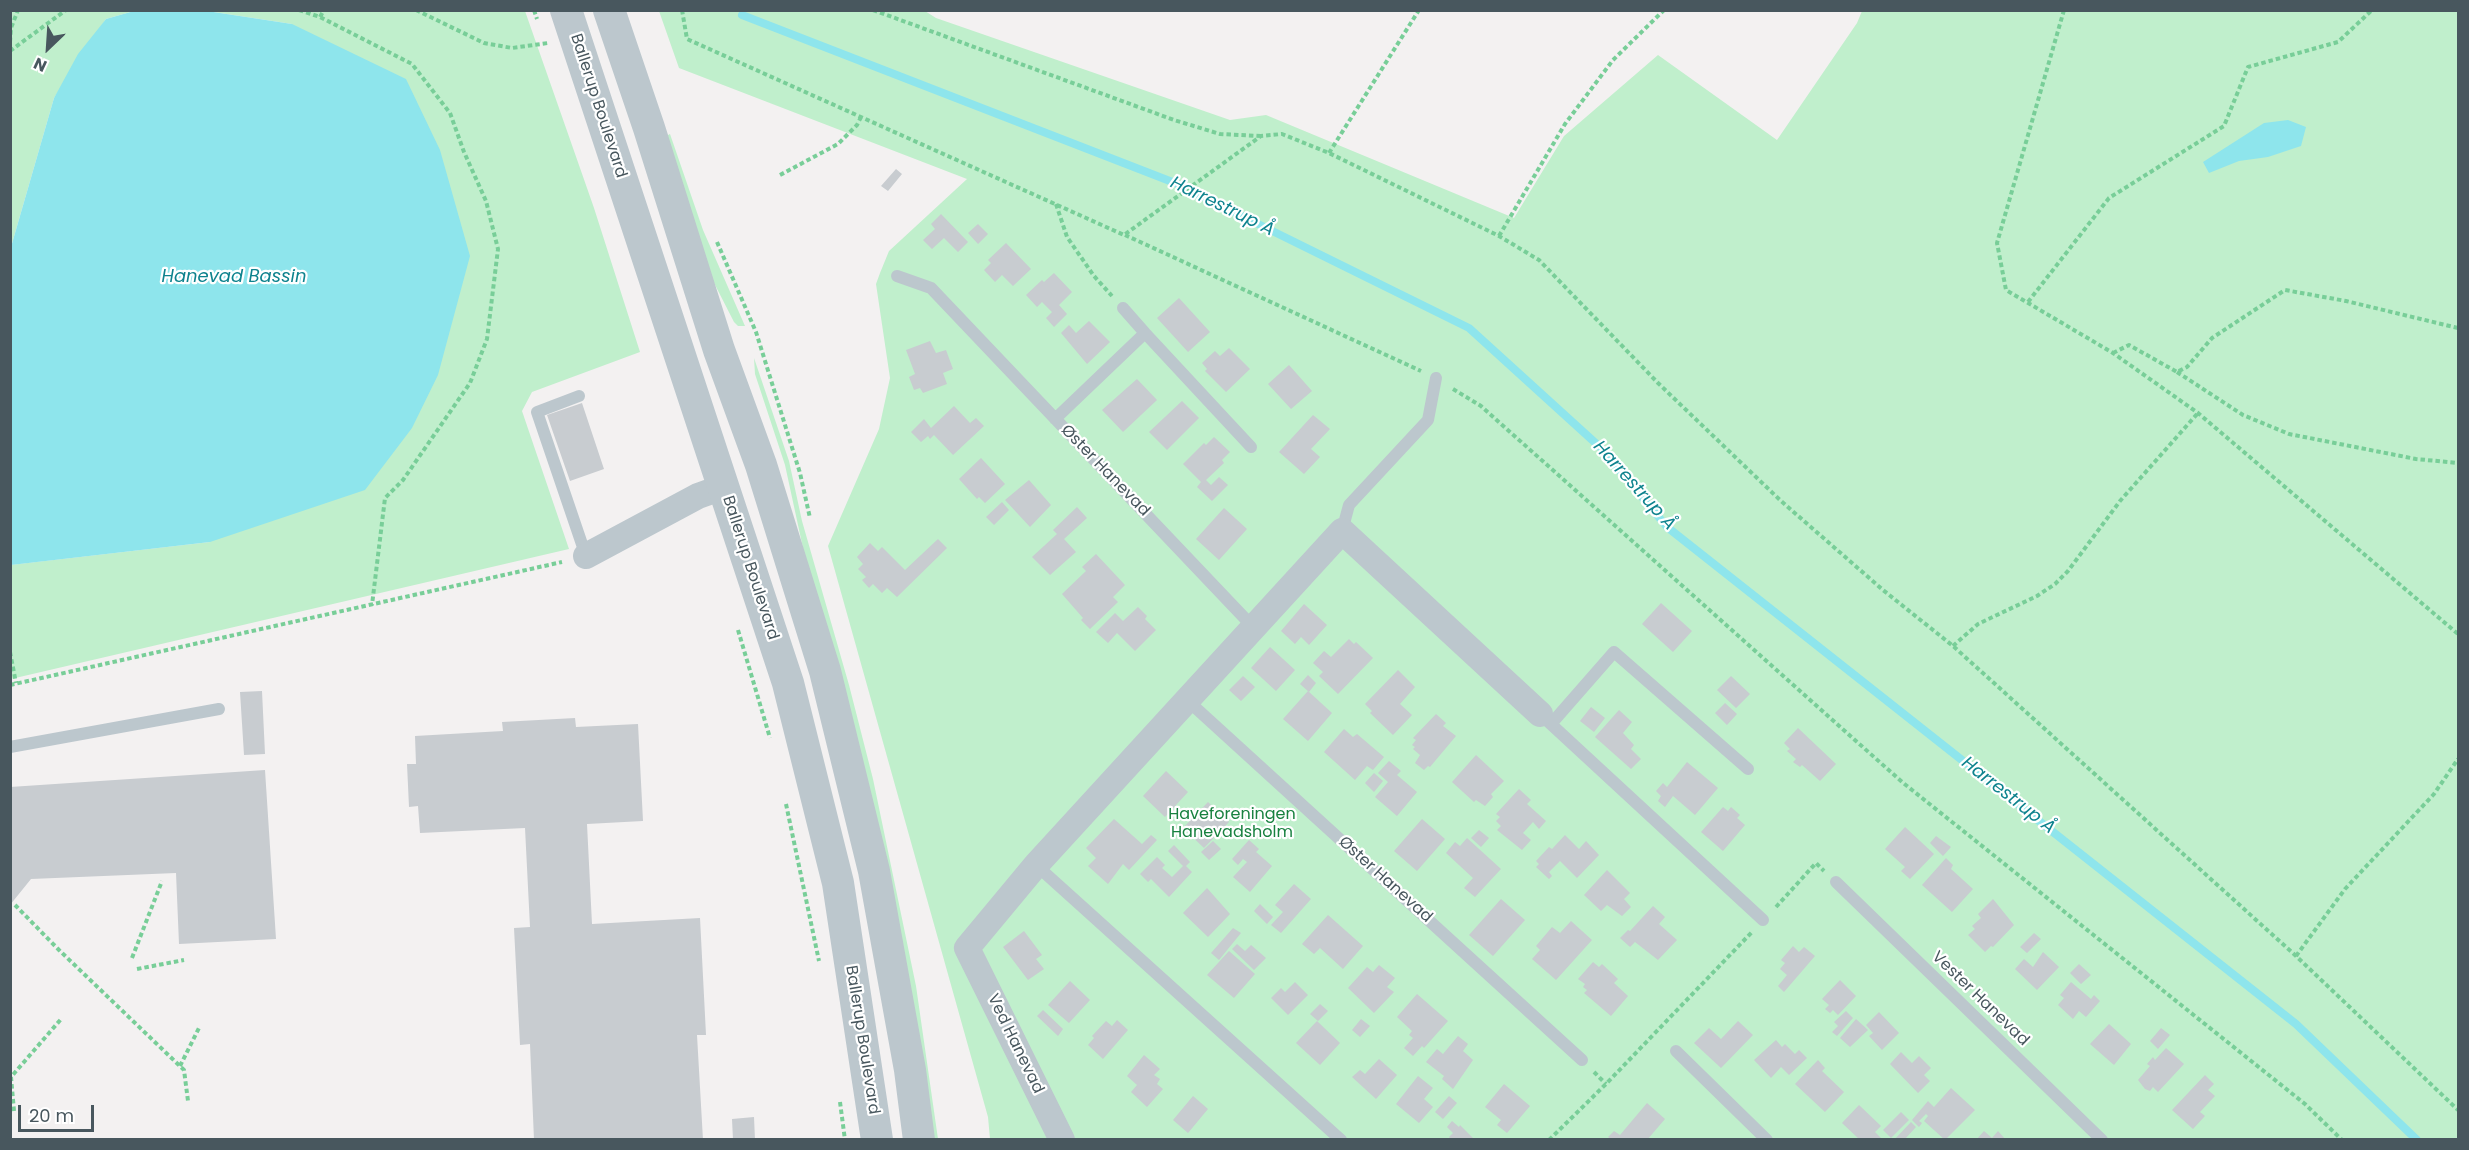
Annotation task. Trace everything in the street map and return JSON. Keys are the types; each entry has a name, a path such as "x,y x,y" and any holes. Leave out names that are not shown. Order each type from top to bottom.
{"street":[{"path":"609,10 719,350 761,465 825,670 874,871 910,1070 919,1140"},
{"name":"Ballerup Boulevard","path":"570,23 788,683 838,883 877,1140"},
{"path":"586,556 698,496 723,487"},
{"path":"1036,866 1342,531 1546,719"},
{"name":"Ved Hanevad","path":"1036,866 967,948 1062,1140"}],"lane":[{"name":"Øster Hanevad","path":"897,276 931,288 1254,628"},
{"path":"1123,308 1251,447"},
{"name":"Øster Hanevad","path":"1055,419 1145,333"},
{"path":"1342,531 1349,505 1428,420 1436,378"},
{"path":"579,396 537,412 586,556"},
{"path":"1748,770 1614,652 1546,719 1763,920"},
{"name":"Øster Hanevad","path":"1187,700 1582,1060"},
{"path":"10,747 219,709"},
{"path":"1036,866 1341,1140"},
{"name":"Vester Hanevad","path":"1836,882 2102,1140"},
{"path":"1676,1051 1767,1140"}],"path":[{"path":"10,42 11,28 18,10"},
{"path":"10,51 66,10"},
{"path":"300,10 320,17 412,64 450,113 464,152 486,201 498,249 487,339 470,383 403,480 385,498 372,605"},
{"path":"320,17 324,10"},
{"path":"416,10 445,27 484,43 512,48 535,46 570,23"},
{"path":"681,10 687,39 1056,204 1436,378 1481,406 1902,782 2305,1104 2342,1140"},
{"path":"873,10 1183,123 1220,134 1261,136 1282,134 1329,153 1499,236 1539,260 1658,383 1781,501 1883,590 1953,646 2296,956 2458,1110"},
{"path":"1329,153 1419,10"},
{"path":"1499,236 1566,124 1613,60 1664,10"},
{"path":"2064,10 1997,243 2006,290 2113,352 2198,413 2458,634"},
{"path":"2028,302 2109,198 2224,126 2248,67 2338,42 2372,10"},
{"path":"780,175 838,144 857,125 861,117"},
{"path":"1124,235 1261,136"},
{"path":"1056,204 1067,237 1094,276 1123,308"},
{"path":"2177,372 2187,367 2212,338 2285,290 2346,301 2458,328"},
{"path":"2113,352 2129,345 2177,372 2243,415 2289,434 2416,459 2458,463"},
{"path":"1953,646 1978,624 2037,596 2055,584 2068,571 2120,501 2198,413"},
{"path":"10,685 586,556"},
{"path":"736,622 773,747"},
{"path":"10,652 16,683"},
{"path":"2296,956 2345,889 2434,794 2458,759"},
{"path":"784,793 820,967"},
{"path":"1549,1140 1614,1076 1816,863"},
{"path":"132,958 162,881"},
{"path":"15,905 59,951 184,1070 188,1101"},
{"path":"137,969 184,960"},
{"path":"14,1111 11,1077 62,1018"},
{"path":"180,1066 200,1026"},
{"path":"839,1093 845,1140"}],"green space":[{"path":"11,11 134,11 106,19 54,98 11,247"},
{"path":"207,11 525,11 594,208 640,352 532,392 522,411 569,549 11,679 10,565 210,542 292,24"},
{"name":"Haveforeningen Hanevadsholm","path":"659,11 925,11 936,18 1230,120 1266,115 1514,218 1564,136 1658,55 1777,140 1857,23 1862,11 2458,11 2458,1139 990,1139 988,1117 828,546 879,429 890,378 876,284 880,273 889,251 967,179 679,68"},
{"path":"670,134 703,230 745,326 738,326 734,322 710,275 664,137"},
{"path":"754,358 789,461 802,521 849,685 873,779 916,986 938,1139 931,1139 785,465 755,374"}],"water":[{"name":"Hanevad Bassin","path":"134,11 207,11 292,24 406,79 440,150 470,256 438,375 412,428 365,490 210,542 11,565 11,247 54,98 78,54 106,19"},
{"path":"2288,120 2306,127 2301,146 2268,157 2239,161 2209,173 2203,162 2264,123"}],"building":[{"path":"896,169 902,174 888,191 881,186"},
{"path":"941,214 968,242 958,252 944,238 932,249 923,240 935,229 931,224"},
{"path":"978,224 988,234 978,244 968,233"},
{"path":"1006,243 1031,269 1013,286 1002,275 995,282 984,270 991,263 988,260"},
{"path":"1054,273 1072,292 1059,305 1067,314 1054,327 1046,318 1052,312 1042,302 1037,307 1026,295 1042,280 1044,282"},
{"path":"1179,298 1210,332 1188,352 1157,318"},
{"path":"1089,321 1110,342 1087,364 1061,333 1069,325 1076,333"},
{"path":"930,341 936,353 946,350 953,369 943,373 947,384 923,393 920,388 914,390 909,377 915,374 906,350"},
{"path":"1229,348 1250,369 1226,392 1205,371 1207,369 1202,363 1215,351 1220,356"},
{"path":"1289,365 1312,391 1291,409 1268,384"},
{"path":"1137,379 1157,400 1123,432 1102,410"},
{"path":"1182,401 1199,418 1167,450 1149,432"},
{"path":"582,403 604,469 570,481 547,415"},
{"path":"954,406 970,423 976,418 984,426 953,455 934,435 930,439 928,436 921,442 911,432 924,419 931,428"},
{"path":"1313,415 1330,429 1311,449 1320,457 1304,474 1279,452"},
{"path":"1214,437 1230,452 1222,460 1224,463 1206,480 1211,485 1219,477 1228,485 1212,501 1197,487 1201,482 1183,464 1204,443 1206,445"},
{"path":"981,458 1005,484 985,503 979,497 977,499 959,479"},
{"path":"1029,480 1051,505 1030,527 1005,500"},
{"path":"1002,502 1009,510 994,525 986,517"},
{"path":"1077,507 1087,518 1064,539 1076,552 1050,575 1032,557 1057,534 1053,530"},
{"path":"1224,508 1247,529 1219,560 1196,539"},
{"path":"938,539 947,548 897,597 887,588 882,593 873,584 869,588 862,580 866,577 858,569 863,564 857,557 870,543 878,551 882,547 905,570"},
{"path":"1096,554 1125,585 1113,597 1118,602 1090,629 1062,594 1086,571 1082,567"},
{"path":"1661,603 1692,631 1673,652 1642,624"},
{"path":"1304,604 1327,625 1309,645 1301,637 1295,644 1281,631"},
{"path":"1138,607 1147,616 1145,619 1156,630 1135,651 1117,633 1108,643 1096,632 1115,613 1123,621"},
{"path":"1349,639 1354,644 1356,642 1373,658 1338,694 1319,676 1323,672 1313,663 1324,651 1331,657"},
{"path":"1270,647 1295,670 1276,691 1251,668"},
{"path":"1398,670 1415,687 1400,704 1412,715 1393,735 1370,713 1372,711 1365,704"},
{"path":"1308,675 1316,683 1309,692 1300,684"},
{"path":"1243,676 1255,687 1241,701 1229,690"},
{"path":"1731,676 1750,694 1736,708 1717,690"},
{"path":"262,691 265,754 244,755 240,692"},
{"path":"1308,691 1332,713 1308,741 1283,719"},
{"path":"1725,703 1737,714 1727,725 1715,713"},
{"path":"1591,707 1605,718 1594,732 1580,721"},
{"path":"1619,710 1632,722 1623,733 1634,745 1631,749 1641,759 1631,769 1595,737"},
{"path":"1436,714 1446,723 1443,726 1456,736 1430,767 1424,770 1415,763 1420,755 1413,749 1415,747 1412,745 1416,740 1413,738"},
{"path":"575,718 576,727 638,724 643,821 587,824 592,924 700,918 706,1035 697,1035 703,1140 534,1140 530,1044 520,1045 514,928 530,927 525,828 420,833 418,806 409,807 407,764 416,764 415,736 503,731 502,722"},
{"path":"1798,728 1836,764 1820,781 1802,765 1800,767 1793,762 1796,759 1787,751 1790,749 1784,743"},
{"path":"1344,729 1353,737 1357,734 1384,757 1373,770 1367,766 1355,780 1324,752"},
{"path":"1476,755 1504,781 1491,794 1493,797 1485,806 1476,800 1474,802 1452,782"},
{"path":"1389,761 1401,771 1397,775 1417,792 1397,816 1375,797 1388,782 1378,773"},
{"path":"1687,762 1718,788 1695,815 1673,796 1665,807 1658,801 1661,796 1656,791 1663,783 1667,787"},
{"path":"265,770 276,939 179,944 176,873 31,879 10,905 10,787"},
{"path":"1166,771 1188,792 1165,817 1143,796"},
{"path":"1374,773 1383,781 1374,792 1365,783"},
{"path":"1519,789 1531,800 1527,804 1546,821 1539,829 1533,822 1523,833 1531,840 1522,850 1497,830 1501,826 1496,821 1500,817 1496,814"},
{"path":"1208,802 1229,822 1204,848 1183,828"},
{"path":"1723,807 1728,811 1731,807 1740,815 1737,818 1745,825 1723,851 1701,832"},
{"path":"1114,819 1142,844 1151,835 1157,840 1129,870 1123,864 1108,884 1088,866 1096,858 1086,848"},
{"path":"1422,819 1445,839 1417,871 1394,851"},
{"path":"1905,827 1934,854 1910,879 1901,871 1905,867 1885,849"},
{"path":"1479,830 1489,838 1481,847 1471,838"},
{"path":"1565,835 1579,849 1586,841 1599,855 1577,878 1560,861 1549,872 1552,876 1549,879 1536,867 1539,864 1536,861"},
{"path":"1936,836 1951,847 1943,856 1930,843"},
{"path":"1467,838 1501,869 1475,897 1464,888 1473,878 1446,853 1455,842 1460,846"},
{"path":"1249,840 1259,849 1256,852 1272,866 1250,892 1233,877 1247,862 1243,859 1238,865 1232,859"},
{"path":"1213,841 1221,849 1209,860 1201,852"},
{"path":"1174,845 1190,862 1186,866 1192,872 1169,897 1151,879 1148,882 1140,874 1157,857 1165,865 1162,868 1172,877 1183,866 1168,851"},
{"path":"1946,858 1953,865 1951,869 1973,889 1952,912 1922,885"},
{"path":"1607,870 1630,893 1624,899 1631,907 1622,916 1607,905 1601,911 1584,895"},
{"path":"1294,884 1311,899 1281,933 1271,925 1283,912 1275,905"},
{"path":"1207,888 1230,914 1208,937 1183,913"},
{"path":"1501,899 1525,920 1493,956 1469,935"},
{"path":"1993,899 2014,925 1985,952 1968,935 1975,929 1972,926 1981,918 1978,914"},
{"path":"1260,904 1273,917 1267,924 1254,911"},
{"path":"1653,906 1665,917 1659,924 1677,940 1658,960 1635,942 1630,947 1620,938 1628,930 1630,931"},
{"path":"1328,915 1363,946 1343,969 1320,948 1314,954 1302,944"},
{"path":"1571,921 1592,940 1556,980 1532,959 1540,950 1536,946 1552,927 1560,933"},
{"path":"1233,928 1241,933 1219,960 1211,953"},
{"path":"1024,931 1042,955 1036,959 1044,969 1028,980 1003,947"},
{"path":"2034,933 2041,939 2027,953 2020,947"},
{"path":"1237,944 1245,951 1251,945 1266,958 1254,970 1232,949"},
{"path":"1793,946 1799,952 1804,947 1815,956 1784,992 1778,986 1787,975 1780,969 1785,963 1781,960"},
{"path":"1229,951 1255,974 1234,998 1207,975"},
{"path":"2043,952 2059,967 2037,990 2015,969 2024,959 2033,967"},
{"path":"1593,962 1599,967 1602,964 1618,979 1614,983 1628,996 1611,1016 1584,993 1587,990 1583,987 1585,984 1578,979"},
{"path":"2079,964 2091,975 2081,984 2070,973"},
{"path":"1379,965 1395,978 1387,987 1394,992 1374,1013 1348,988 1367,967 1373,972"},
{"path":"1840,980 1856,996 1838,1015 1833,1010 1830,1013 1825,1009 1829,1005 1822,999"},
{"path":"1070,981 1090,1000 1069,1023 1048,1005"},
{"path":"1295,982 1308,995 1288,1015 1271,998 1281,988 1285,992"},
{"path":"2071,982 2091,999 2094,995 2100,1001 2086,1017 2079,1011 2073,1019 2058,1005 2064,998 2060,995"},
{"path":"1417,994 1448,1021 1424,1048 1422,1046 1413,1056 1404,1048 1413,1038 1409,1035 1412,1031 1397,1017"},
{"path":"1320,1004 1328,1011 1318,1021 1310,1014"},
{"path":"1043,1010 1063,1029 1058,1036 1037,1016"},
{"path":"1846,1011 1853,1018 1837,1036 1832,1032 1838,1026 1834,1022"},
{"path":"1879,1012 1899,1033 1882,1050 1869,1036 1873,1033 1866,1025"},
{"path":"1361,1019 1370,1026 1360,1037 1352,1030"},
{"path":"1856,1019 1868,1030 1850,1047 1840,1038"},
{"path":"1117,1020 1128,1030 1103,1059 1088,1045 1094,1038 1092,1036 1106,1021 1112,1026"},
{"path":"1317,1021 1340,1043 1320,1065 1296,1043"},
{"path":"1738,1021 1753,1035 1721,1068 1694,1043 1709,1028 1721,1039"},
{"path":"2109,1024 2131,1044 2114,1065 2090,1044"},
{"path":"2161,1028 2170,1035 2158,1049 2150,1041"},
{"path":"1458,1036 1468,1044 1463,1051 1473,1060 1453,1089 1442,1079 1444,1076 1426,1062 1437,1049 1443,1054"},
{"path":"1776,1040 1782,1047 1785,1044 1795,1054 1799,1050 1807,1058 1789,1075 1781,1067 1771,1078 1754,1060"},
{"path":"2166,1048 2184,1064 2158,1092 2153,1087 2150,1091 2145,1089 2138,1080 2150,1066 2147,1064 2153,1057 2155,1060"},
{"path":"1901,1052 1912,1063 1919,1056 1931,1068 1924,1075 1930,1081 1918,1093 1890,1064"},
{"path":"1144,1055 1160,1069 1154,1075 1160,1079 1157,1084 1163,1089 1147,1107 1131,1092 1137,1085 1127,1076"},
{"path":"1379,1059 1397,1075 1376,1099 1352,1077 1360,1070 1365,1074"},
{"path":"1818,1060 1825,1068 1822,1071 1844,1092 1825,1112 1795,1084"},
{"path":"2205,1075 2214,1084 2208,1090 2215,1096 2200,1112 2205,1116 2193,1129 2172,1110"},
{"path":"1418,1076 1433,1088 1424,1099 1433,1107 1419,1123 1396,1104"},
{"path":"1504,1084 1530,1106 1507,1133 1497,1125 1501,1120 1485,1107"},
{"path":"1951,1088 1975,1110 1945,1140 1924,1121 1928,1116 1926,1114 1919,1121 1922,1123 1919,1127 1912,1120 1928,1101 1934,1107"},
{"path":"1193,1096 1208,1109 1188,1133 1173,1120"},
{"path":"1449,1096 1457,1103 1443,1119 1435,1112"},
{"path":"1647,1103 1665,1119 1647,1140 1612,1140 1608,1137 1614,1131 1620,1135"},
{"path":"1859,1105 1881,1126 1875,1132 1883,1140 1860,1140 1842,1123"},
{"path":"1901,1112 1909,1120 1891,1138 1883,1130"},
{"path":"754,1117 755,1140 733,1140 732,1119"},
{"path":"1452,1121 1459,1127 1460,1125 1475,1140 1451,1140 1449,1137 1453,1133 1447,1127"},
{"path":"1911,1122 1916,1127 1905,1139 1894,1140"},
{"path":"1984,1131 1992,1138 1998,1131 2006,1140 1976,1140"}],"waterway":[{"name":"Harrestrup Å","path":"742,15 1175,183 1469,328 1601,448 1667,527 2296,1024 2417,1140"}]}
